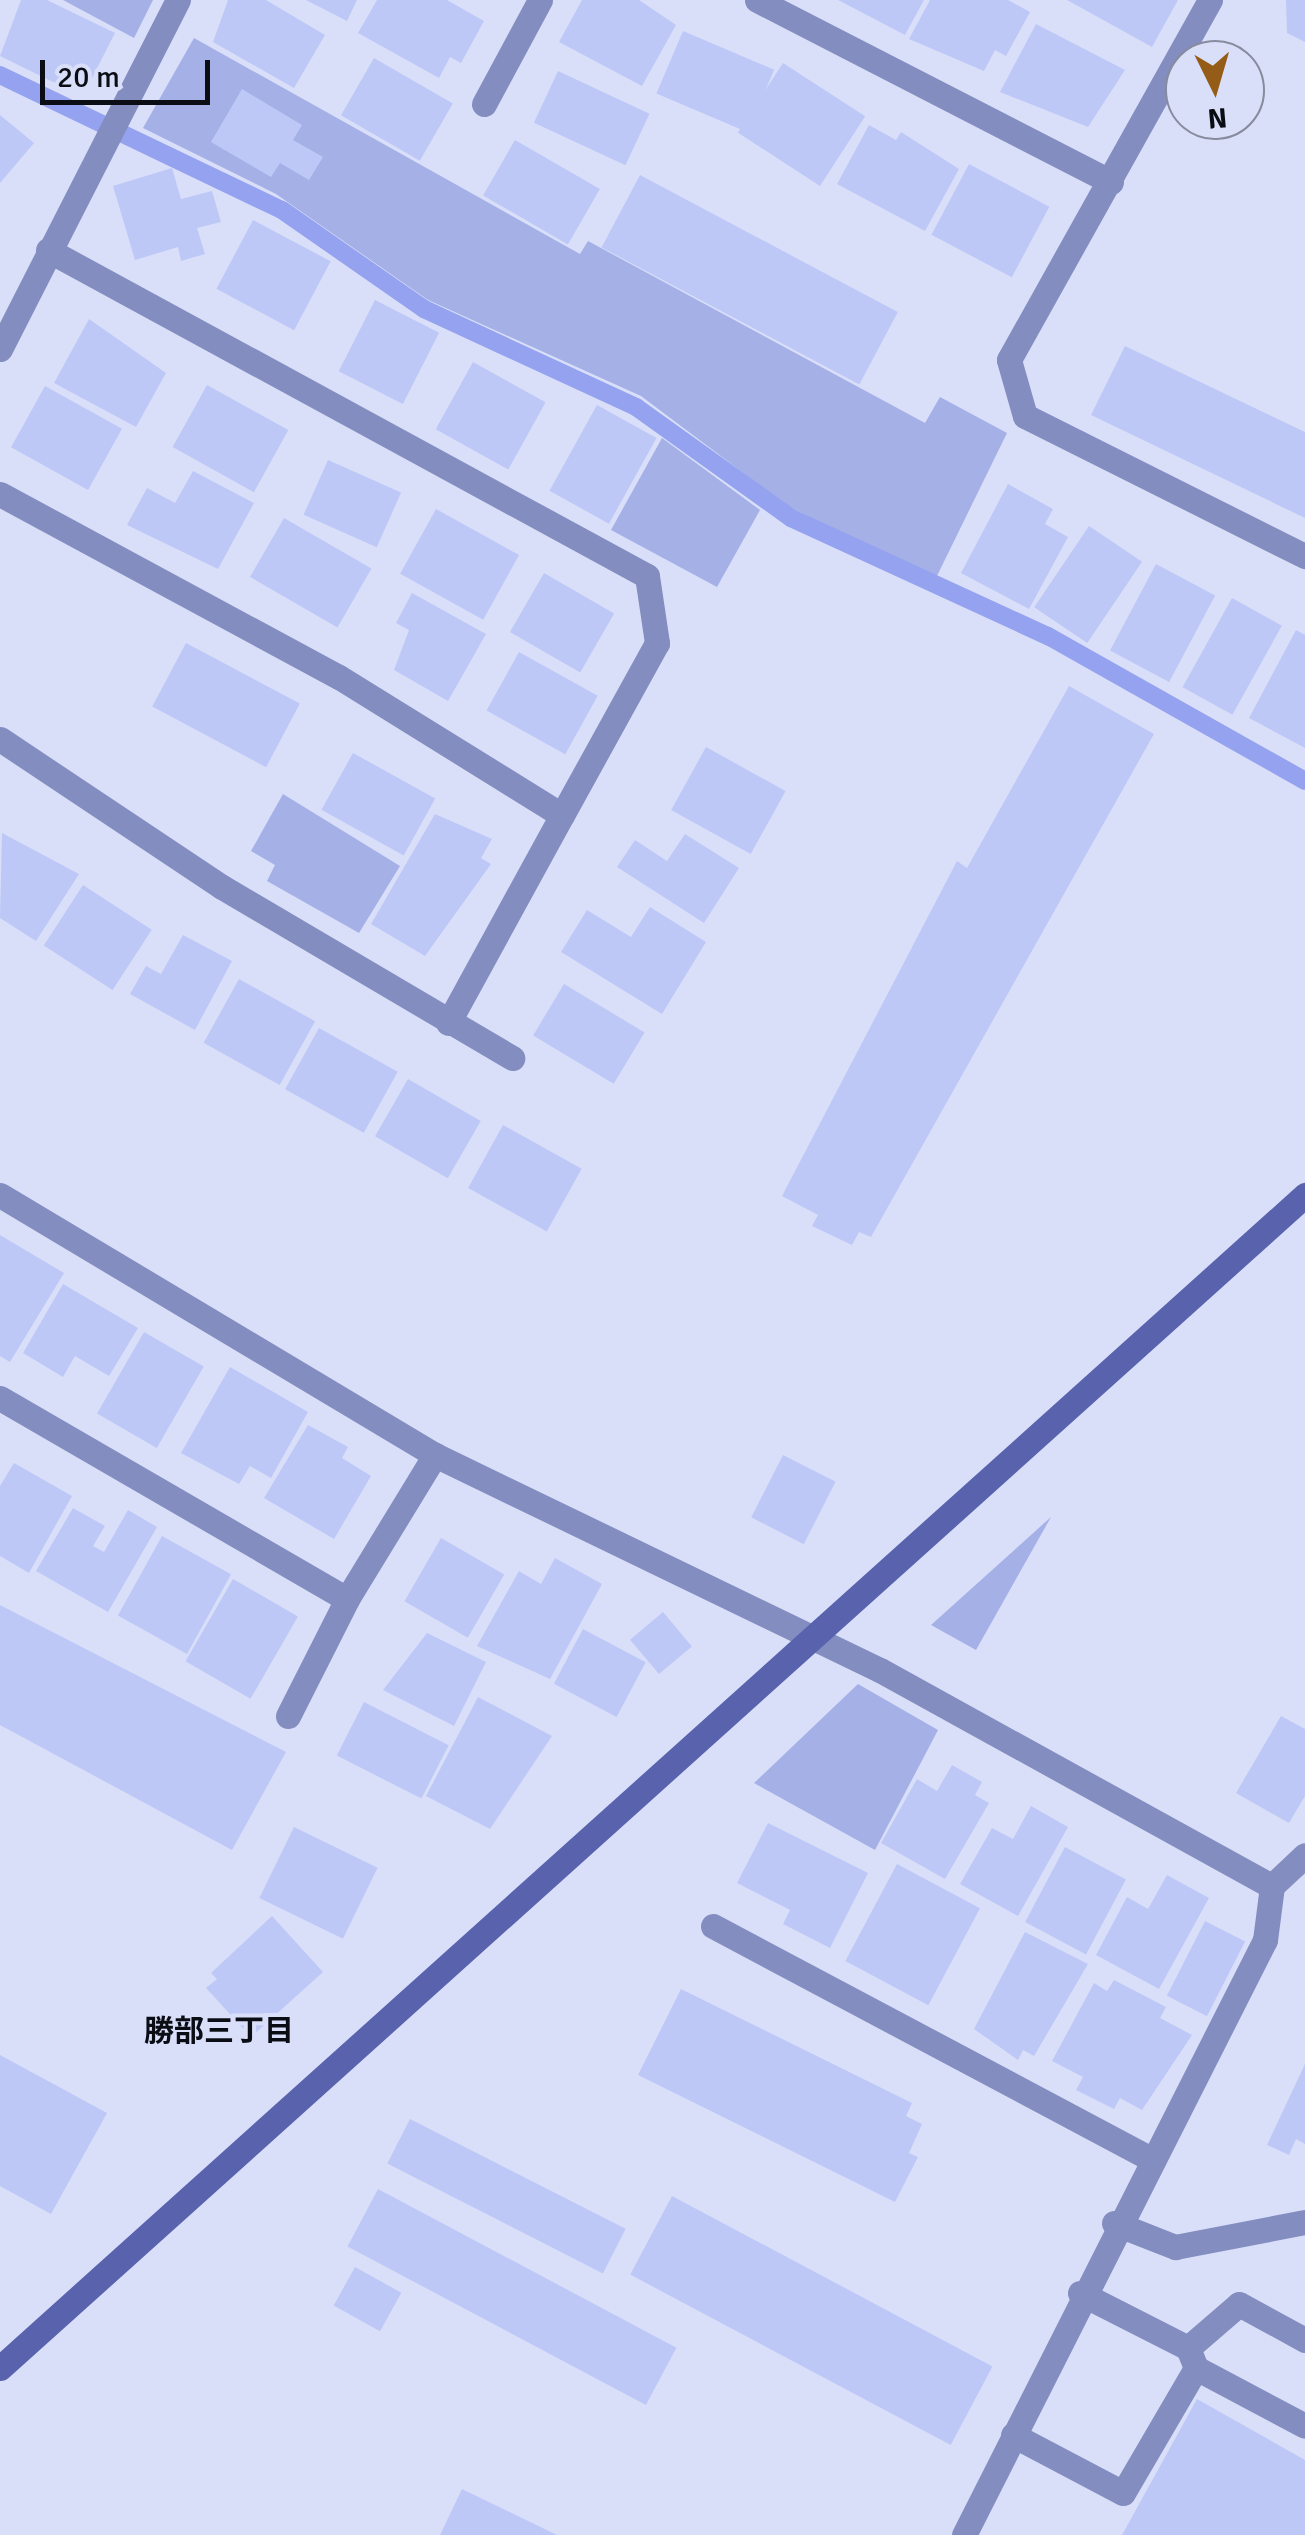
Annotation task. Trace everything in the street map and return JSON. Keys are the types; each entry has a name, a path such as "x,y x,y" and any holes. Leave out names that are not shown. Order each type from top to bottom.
{"street":[{"path":"0,349 178,0"},
{"path":"484,104 540,0"},
{"path":"757,0 1111,182"},
{"path":"1210,0 1009,360 1025,416 1305,556"},
{"path":"48,250 647,576 657,643 448,1023"},
{"path":"0,494 339,677 562,816"},
{"path":"0,738 448,1023 512,1058"},
{"path":"0,1195 435,1455 809,1638 1272,1886"},
{"path":"0,2368 1305,1195"},
{"path":"0,1398 347,1599"},
{"path":"288,1716 347,1599 435,1455"},
{"path":"964,2535 1114,2224 1265,1940 1272,1886 1305,1854"},
{"path":"713,1926 1148,2158"},
{"path":"1114,2224 1175,2248 1305,2222"},
{"path":"1080,2292 1305,2426"},
{"path":"1012,2434 1124,2493 1192,2358 1239,2304 1305,2340"}],"shaded area":[{"path":"63,0 153,0 134,38"},
{"path":"194,38 580,254 588,241 925,423 940,397 1007,433 934,582 786,505 641,396 428,300 276,194 143,128"},
{"path":"662,438 760,510 717,587 611,530"},
{"path":"283,794 400,866 359,933 267,881 275,865 251,851"},
{"path":"1051,1517 976,1650 931,1625"},
{"path":"858,1684 938,1730 875,1850 754,1783"}],"building":[{"path":"21,0 47,0 115,33 88,86 67,75 61,86 0,56"},
{"path":"228,0 266,0 325,35 294,88 213,42"},
{"path":"306,0 357,0 347,21"},
{"path":"377,0 447,0 484,21 461,63 450,57 439,78 358,33"},
{"path":"582,0 639,0 676,25 642,86 559,42"},
{"path":"838,0 924,0 905,35"},
{"path":"930,0 1008,0 1030,12 1006,56 995,50 984,71 909,39"},
{"path":"1067,0 1178,0 1152,47"},
{"path":"1286,0 1305,0 1305,42 1287,33"},
{"path":"1036,24 1125,70 1088,127 1000,92"},
{"path":"683,31 774,70 748,132 656,94"},
{"path":"374,58 453,104 420,161 341,115"},
{"path":"783,63 865,116 820,186 738,133"},
{"path":"558,71 650,114 625,165 534,123"},
{"path":"242,89 302,125 293,140 323,157 309,180 280,163 271,177 211,142"},
{"path":"0,115 34,143 0,183"},
{"path":"869,125 896,140 901,132 959,169 925,231 837,184"},
{"path":"515,140 600,189 568,244 483,195"},
{"path":"969,164 1049,207 1012,277 931,235"},
{"path":"172,168 181,199 212,191 221,222 197,228 205,254 181,261 178,247 135,260 113,186"},
{"path":"640,175 898,312 859,384 602,247"},
{"path":"253,220 331,261 294,330 216,289"},
{"path":"375,300 439,333 403,404 339,371"},
{"path":"89,319 166,373 136,427 54,383"},
{"path":"1125,346 1305,432 1305,518 1091,415"},
{"path":"473,362 546,402 508,470 436,429"},
{"path":"207,385 288,430 254,492 173,447"},
{"path":"45,386 122,429 88,490 11,447"},
{"path":"597,405 656,438 609,524 549,491"},
{"path":"328,460 401,493 377,547 304,515"},
{"path":"193,471 254,503 218,569 127,525 147,488 175,503"},
{"path":"1008,484 1053,509 1045,524 1068,537 1029,609 961,573"},
{"path":"436,509 519,555 483,620 400,574"},
{"path":"284,518 371,568 337,627 250,577"},
{"path":"1089,526 1142,562 1087,643 1034,607"},
{"path":"1156,564 1215,595 1169,682 1110,651"},
{"path":"544,573 614,614 580,672 510,632"},
{"path":"412,593 486,634 448,701 394,670 409,630 396,623"},
{"path":"1232,598 1282,626 1232,715 1183,687"},
{"path":"1296,630 1305,635 1305,748 1249,718"},
{"path":"186,643 300,704 266,767 152,707"},
{"path":"519,652 598,696 565,754 487,711"},
{"path":"1069,686 1154,734 871,1237 859,1232 852,1245 812,1226 818,1215 782,1196 957,861 967,868"},
{"path":"706,747 786,791 751,854 671,810"},
{"path":"353,753 435,799 404,855 321,810"},
{"path":"435,814 492,839 481,858 491,864 425,956 371,924"},
{"path":"2,833 79,874 36,941 0,918"},
{"path":"685,834 739,868 704,923 617,867 635,840 667,861"},
{"path":"83,885 152,930 113,990 44,945"},
{"path":"650,907 706,942 662,1014 561,952 587,910 631,937"},
{"path":"183,935 232,961 195,1030 130,994 146,966 161,974"},
{"path":"239,979 315,1021 280,1085 204,1043"},
{"path":"564,984 645,1032 614,1084 533,1035"},
{"path":"319,1028 398,1072 364,1133 285,1089"},
{"path":"408,1079 481,1121 448,1178 375,1136"},
{"path":"503,1125 582,1169 547,1232 468,1188"},
{"path":"0,1235 64,1273 10,1362 0,1356"},
{"path":"63,1284 138,1328 109,1376 75,1356 63,1377 23,1353"},
{"path":"144,1332 204,1366 157,1448 97,1413"},
{"path":"230,1367 308,1412 271,1478 250,1466 239,1484 181,1453"},
{"path":"308,1425 348,1447 342,1458 371,1476 334,1539 264,1498"},
{"path":"783,1455 836,1482 804,1544 751,1517"},
{"path":"14,1463 72,1496 29,1573 0,1556 0,1486"},
{"path":"73,1508 105,1526 93,1546 104,1552 128,1510 157,1527 108,1612 36,1571"},
{"path":"162,1536 231,1574 187,1654 118,1616"},
{"path":"441,1538 504,1574 468,1638 404,1601"},
{"path":"555,1558 602,1584 550,1679 477,1646 519,1571 541,1584"},
{"path":"233,1579 298,1616 250,1699 186,1661"},
{"path":"0,1605 286,1752 232,1850 0,1725"},
{"path":"663,1612 692,1646 659,1674 630,1640"},
{"path":"583,1629 646,1662 617,1717 554,1684"},
{"path":"427,1633 486,1662 454,1726 383,1690"},
{"path":"478,1697 552,1736 490,1829 426,1796"},
{"path":"364,1702 449,1745 421,1799 337,1755"},
{"path":"1281,1716 1305,1729 1305,1796 1289,1823 1236,1793"},
{"path":"952,1765 982,1782 975,1795 989,1803 945,1879 881,1843 917,1779 937,1791"},
{"path":"1031,1806 1068,1827 1018,1916 960,1884 992,1828 1013,1839"},
{"path":"768,1823 868,1873 830,1948 783,1924 790,1910 737,1883"},
{"path":"294,1827 378,1868 343,1939 259,1898"},
{"path":"1065,1847 1126,1879 1086,1954 1025,1922"},
{"path":"897,1864 980,1908 928,2005 845,1961"},
{"path":"1167,1875 1209,1898 1159,1989 1096,1955 1127,1897 1148,1909"},
{"path":"272,1916 323,1972 251,2037 206,1988 217,1979 211,1973"},
{"path":"1205,1921 1245,1941 1207,2016 1167,1996"},
{"path":"1025,1932 1088,1964 1034,2056 1023,2050 1018,2060 974,2029"},
{"path":"1114,1980 1166,2007 1160,2018 1192,2035 1142,2110 1120,2098 1114,2109 1076,2090 1083,2077 1052,2061 1094,1983 1107,1991"},
{"path":"681,1989 912,2103 906,2116 922,2124 909,2153 918,2157 895,2202 638,2075"},
{"path":"0,2055 107,2113 51,2214 0,2186"},
{"path":"1305,2064 1305,2144 1296,2139 1289,2155 1267,2145"},
{"path":"410,2119 626,2229 603,2273 387,2164"},
{"path":"378,2189 676,2348 646,2405 347,2246"},
{"path":"672,2196 993,2366 951,2445 630,2275"},
{"path":"355,2267 401,2293 380,2331 334,2305"},
{"path":"1197,2399 1305,2460 1305,2535 1122,2535"},
{"path":"462,2489 557,2535 440,2535"}],"waterway":[{"path":"0,75 282,210 424,309 636,407 791,518 1048,636 1305,781"}],"district":[{"name":"勝部三丁目","path":"219,2032"}]}
